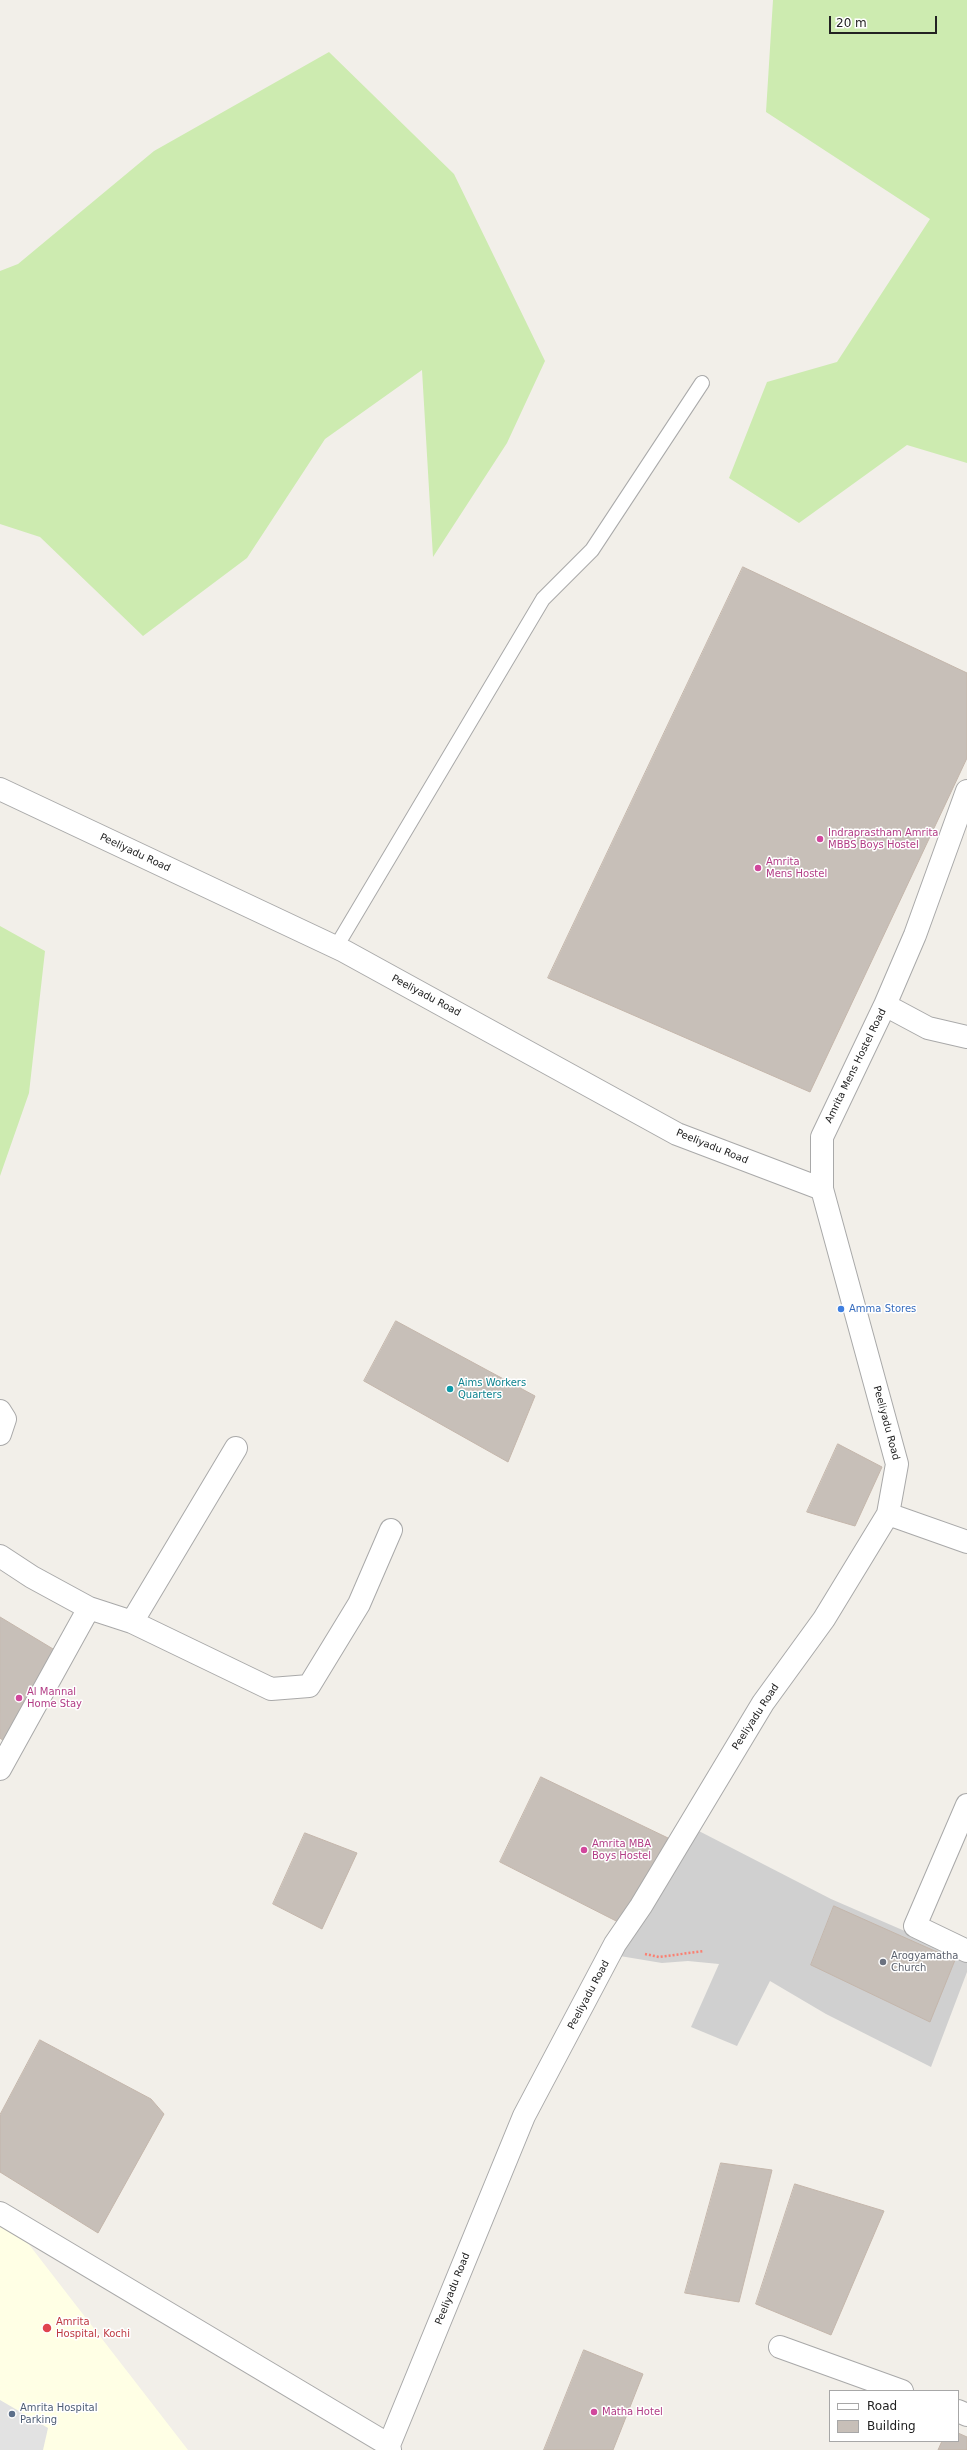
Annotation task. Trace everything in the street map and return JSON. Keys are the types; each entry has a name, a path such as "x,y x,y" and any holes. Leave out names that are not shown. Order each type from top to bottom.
{"street":[{"name":"Peeliyadu Road","path":"0,789 336,947 677,1134 822,1189 897,1464 888,1514 824,1619 763,1703 641,1906 613,1948 524,2116 390,2448"},
{"path":"885,1005 914,935 967,791"},
{"name":"Amrita Mens Hostel Road","path":"822,1189 822,1137 885,1005 928,1028 967,1037"},
{"path":"0,1411 6,1419 0,1434"},
{"path":"132,1622 236,1448"},
{"path":"888,1514 967,1542"},
{"path":"0,1556 89,1608 132,1622 271,1689 309,1686 359,1604 391,1530"},
{"path":"0,1769 89,1608"},
{"path":"967,1805 915,1926 967,1951"},
{"path":"0,2213 390,2448"},
{"path":"780,2347 899,2390"}],"lane":[{"path":"336,947 543,599 592,550 702,383"}],"path":[{"path":"613,1948 659,1957 704,1951"}],"shaded area":[{"path":"695,1829 831,1899 967,1958 967,1972 931,2067 826,2014 770,1981 737,2046 691,2027 719,1964 688,1961 662,1963 620,1956"},
{"name":"Amrita Hospital, Kochi","path":"0,2207 188,2450 0,2450"},
{"name":"Amrita Hospital Parking","path":"0,2400 48,2428 43,2450 0,2450"}],"green space":[{"path":"773,0 967,0 967,463 907,445 799,523 729,478 767,382 837,362 930,219 766,112"},
{"path":"329,52 454,174 545,361 507,443 433,557 422,370 325,439 247,558 143,636 40,537 0,524 0,271 18,264 154,151"},
{"path":"0,926 45,951 29,1093 0,1176"}],"building":[{"name":"Amrita Mens Hostel","path":"743,567 967,673 967,758 810,1092 548,978"},
{"name":"Aims Workers Quarters","path":"396,1321 535,1396 508,1462 364,1381"},
{"path":"838,1444 882,1467 855,1526 807,1512"},
{"name":"Al Mannal Home Stay","path":"0,1617 68,1658 5,1742 0,1738"},
{"name":"Amrita MBA Boys Hostel","path":"541,1777 668,1838 624,1925 500,1862"},
{"path":"305,1833 357,1853 322,1929 273,1904"},
{"name":"Arogyamatha Church","path":"834,1906 955,1960 930,2022 811,1965"},
{"path":"40,2040 151,2099 164,2114 98,2233 0,2172 0,2115"},
{"path":"721,2163 772,2170 739,2302 685,2293"},
{"path":"795,2184 884,2211 831,2335 756,2304"},
{"name":"Matha Hotel","path":"584,2350 643,2374 613,2450 544,2450"},
{"path":"959,2433 967,2437 967,2450 938,2450 942,2442 959,2442"}],"place":[{"name":"Indraprastham Amrita MBBS Boys Hostel","path":"820,839"},
{"name":"Amrita Mens Hostel","path":"758,868"},
{"name":"Amma Stores","path":"841,1309"},
{"name":"Aims Workers Quarters","path":"450,1389"},
{"name":"Al Mannal Home Stay","path":"19,1698"},
{"name":"Amrita MBA Boys Hostel","path":"584,1850"},
{"name":"Arogyamatha Church","path":"883,1962"},
{"name":"Amrita Hospital, Kochi","path":"47,2328"},
{"name":"Matha Hotel","path":"594,2412"},
{"name":"Amrita Hospital Parking","path":"12,2414"}]}
